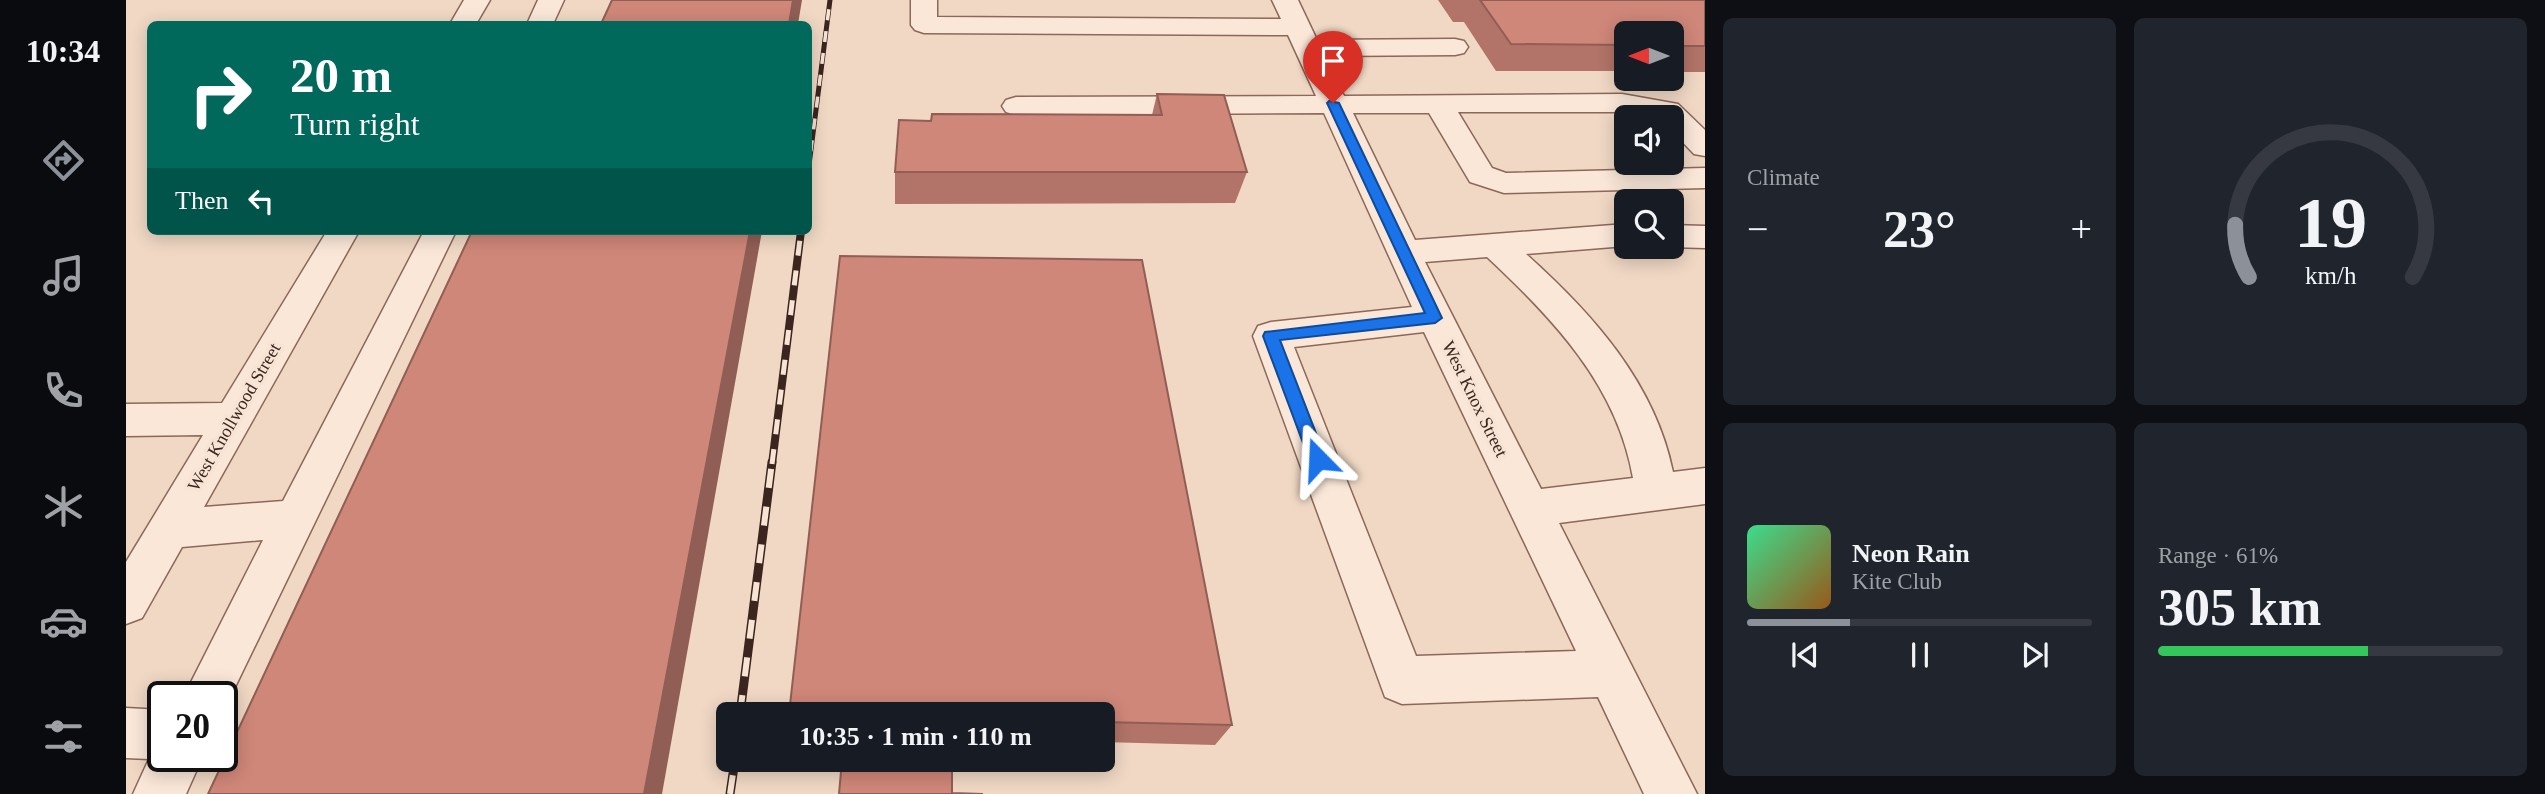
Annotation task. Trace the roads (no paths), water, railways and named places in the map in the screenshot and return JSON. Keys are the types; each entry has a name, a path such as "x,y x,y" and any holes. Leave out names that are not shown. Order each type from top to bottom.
{"street":[{"path":"465,21 477,0"},
{"path":"541,21 551,0"},
{"path":"924,0 924,25 1297,25 1455,47"},
{"path":"1178,0 1187,26"},
{"name":"West Knox Street","path":"1297,25 1435,318 1671,794"},
{"path":"1016,106 1622,103 1668,110 1705,147"},
{"path":"1438,104 1481,175 1504,183 1705,178"},
{"name":"West Knollwood Street","path":"126,603 341,235"},
{"path":"216,681 438,235"},
{"path":"1404,252 1614,236"},
{"path":"1684,236 1705,237"},
{"path":"1494,244 1596,346 1633,409 1653,463 1657,494"},
{"path":"1435,318 1270,336 1402,680 1611,673"},
{"path":"126,420 233,419"},
{"path":"1530,509 1705,486"},
{"path":"170,529 297,519"},
{"path":"126,733 147,734"},
{"path":"159,794 170,772"}],"railway":[{"path":"812,142 830,0"},
{"path":"772,464 801,235"},
{"path":"742,702 772,462"},
{"path":"730,794 733,772"}]}
